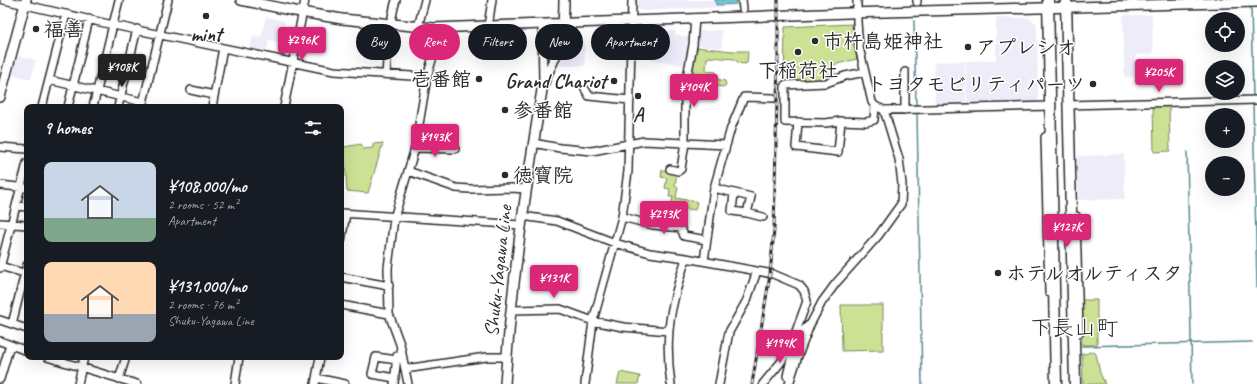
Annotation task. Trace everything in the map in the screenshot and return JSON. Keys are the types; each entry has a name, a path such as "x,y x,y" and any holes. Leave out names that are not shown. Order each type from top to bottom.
{"highway":[{"path":"1048,4 1056,384"},
{"path":"1066,4 1068,140 1075,384"}],"main road":[{"path":"241,0 303,13 382,24"},
{"name":"Shuku-Yagawa Line","path":"564,0 564,24"},
{"path":"0,98 4,67 25,2"},
{"path":"564,24 1048,4 1252,3"},
{"name":"Shuku-Yagawa Line","path":"505,384 511,310 526,189 543,82 553,60"}],"street":[{"path":"4,0 25,2 66,14 113,25 334,71 427,77"},
{"path":"94,104 119,0"},
{"path":"143,104 168,0"},
{"path":"285,104 305,0"},
{"path":"390,24 396,0"},
{"path":"419,24 425,0"},
{"path":"488,24 492,0"},
{"path":"585,384 593,321 622,217 628,171 632,0"},
{"path":"742,0 743,9"},
{"path":"857,0 860,47 872,102 875,106 884,110 1050,106"},
{"path":"43,104 66,14"},
{"path":"670,169 678,171 681,169 685,143 685,88 693,45 695,18"},
{"path":"69,104 89,19"},
{"path":"119,104 137,29"},
{"path":"212,104 223,48"},
{"path":"386,74 387,60"},
{"path":"408,384 400,344 389,314 390,250 394,218 415,148 427,77 432,60"},
{"path":"543,60 543,82"},
{"path":"865,72 845,76 826,83 785,85 785,122 866,122 874,120 875,106"},
{"path":"904,72 905,110"},
{"path":"49,80 120,97 140,104"},
{"path":"585,89 589,96 630,100"},
{"path":"191,90 214,95"},
{"path":"704,261 714,188 736,112 744,97 773,98"},
{"path":"1068,105 1254,100"},
{"path":"788,384 810,325 822,302 836,283 892,219 901,204 902,184 900,164 884,110"},
{"path":"798,122 796,146 838,152 841,121"},
{"path":"533,143 560,148 592,150 644,141 726,145"},
{"path":"0,147 24,150"},
{"path":"415,148 455,149"},
{"path":"408,171 456,188 526,189"},
{"path":"0,185 24,187 16,206 0,267 24,273"},
{"path":"714,188 751,197 747,214"},
{"path":"734,193 732,211 764,217"},
{"path":"16,206 24,207"},
{"path":"344,214 394,218 453,220 521,226"},
{"path":"522,216 557,221 615,243 650,252 773,274 799,285 804,291 807,301 791,345 781,362 762,384"},
{"path":"622,217 653,225 681,228 684,236 707,240"},
{"path":"0,223 24,226"},
{"path":"671,384 669,371 669,330 673,301 686,258"},
{"path":"719,384 730,332 747,300 757,271"},
{"path":"344,278 389,286"},
{"path":"12,324 24,280"},
{"path":"344,306 389,314"},
{"path":"511,310 560,309 593,321 624,327 669,330"},
{"path":"0,320 24,327"},
{"path":"791,345 795,343 801,332 810,325"},
{"path":"0,341 24,349"},
{"path":"396,360 376,356 372,374 394,381 396,360 400,344"},
{"path":"0,379 10,345"},
{"path":"785,384 792,354 791,345"},
{"path":"405,369 486,357 507,357"},
{"path":"57,360 137,384"},
{"path":"78,384 83,360"},
{"path":"119,379 125,360"},
{"path":"235,384 239,360"},
{"path":"319,360 315,381 346,384"}],"shaded area":[{"path":"634,0 739,0 740,6 643,11 633,10"},
{"path":"1123,15 1152,15 1153,54 1136,55 1137,77 1124,77"},
{"path":"266,17 285,21 283,31 292,33 289,44 269,40 266,53 249,50 253,35 261,37"},
{"path":"996,18 1029,18 1037,24 1038,103 967,105 966,61 996,60"},
{"path":"722,30 722,48 695,45 696,31"},
{"path":"670,31 675,31 675,34 692,38 687,66 656,60 670,60"},
{"path":"583,40 585,66 558,66 560,60 583,60"},
{"path":"18,56 36,60 31,79 13,75"},
{"path":"965,61 966,105 935,105 934,62"},
{"path":"1124,154 1125,199 1078,200 1077,156"}],"green space":[{"path":"852,24 857,59 833,65 835,78 825,81 784,83 785,27"},
{"path":"695,47 747,51 747,63 739,63 734,59 710,57 707,58 707,71 716,72 716,79 725,81 726,85 723,87 689,81"},
{"path":"1169,105 1170,151 1154,152 1153,106"},
{"path":"383,143 368,193 347,191 344,147 361,144 363,149 373,148 373,144"},
{"path":"662,170 677,173 675,185 678,187 676,198 697,202 695,210 671,207 673,197 669,197 670,189 665,188 667,178 661,177"},
{"path":"1081,300 1097,300 1097,345 1082,345"},
{"path":"841,305 883,305 883,350 842,351"},
{"path":"1094,352 1096,354 1100,373 1105,384 1083,384 1082,353 1085,354"},
{"path":"620,372 640,376 638,384 617,384"}],"water":[{"path":"715,0 736,0 736,4 716,5"}],"waterway":[{"path":"1251,6 1253,98"},
{"path":"914,21 916,104"},
{"path":"1253,102 1257,287"},
{"path":"917,113 922,384"},
{"path":"1187,152 1192,384"},
{"path":"1082,346 1252,342"}],"railway":[{"path":"752,384 770,274 774,230 778,0"}],"place":[{"name":"mint","path":"206,16"},
{"name":"福善","path":"36,29"},
{"name":"市杵島姫神社","path":"815,41"},
{"name":"アプレシオ","path":"968,47"},
{"name":"下稲荷社","path":"798,52"},
{"name":"壱番館","path":"479,79"},
{"name":"Grand Chariot","path":"614,81"},
{"name":"トヨタモビリティパーツ","path":"1093,84"},
{"name":"A","path":"638,96"},
{"name":"参番館","path":"505,110"},
{"name":"徳寶院","path":"505,175"},
{"name":"ホテルオルティスタ","path":"998,273"}],"district":[{"name":"下長山町","path":"1074,328"}]}
